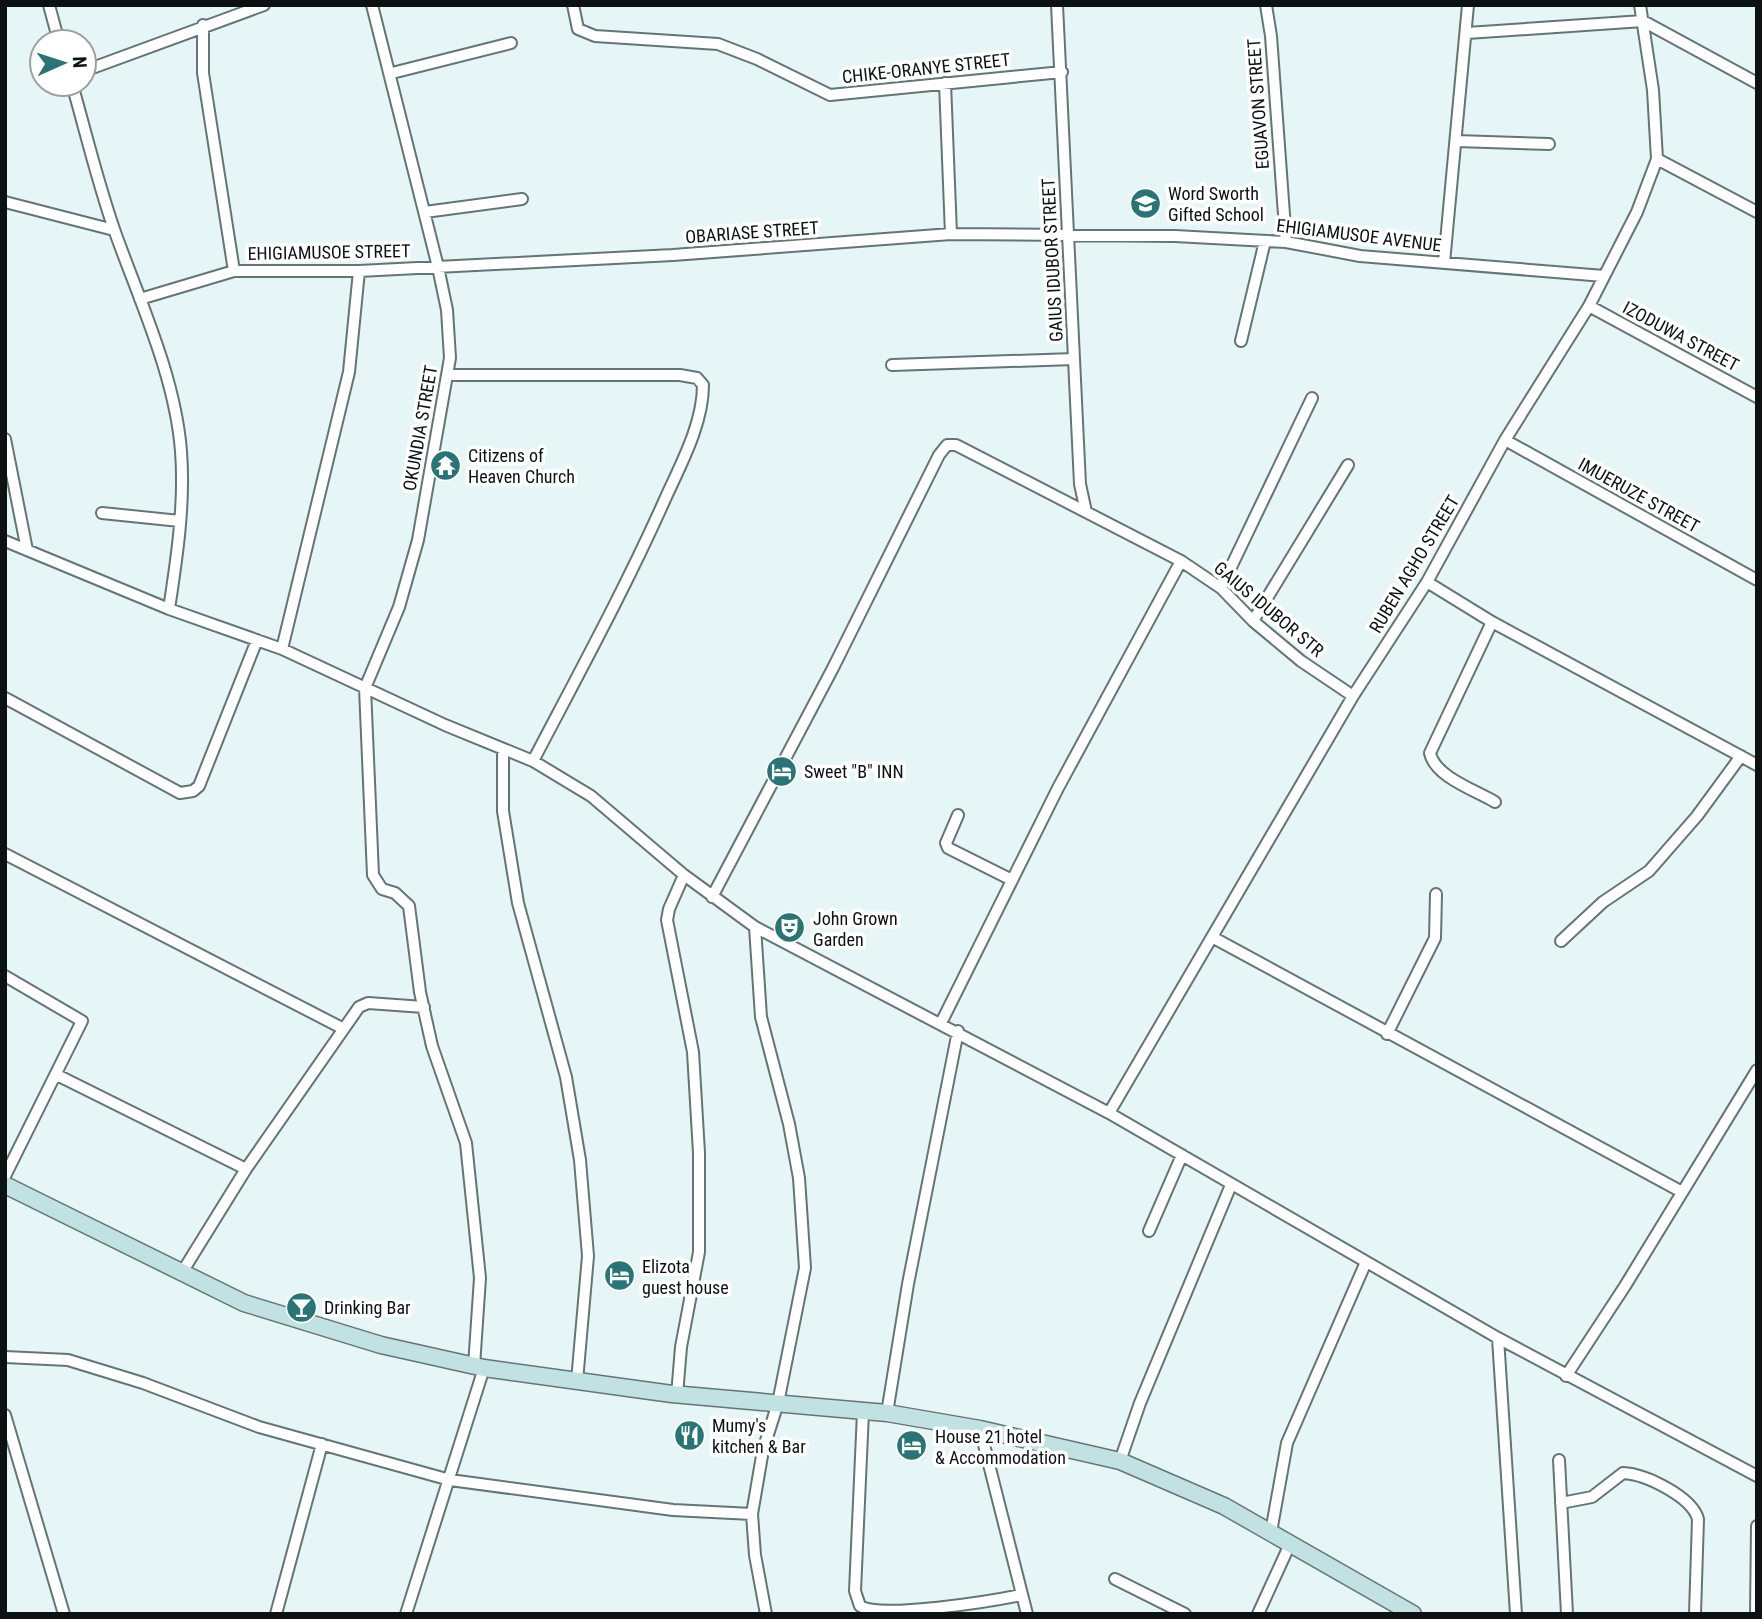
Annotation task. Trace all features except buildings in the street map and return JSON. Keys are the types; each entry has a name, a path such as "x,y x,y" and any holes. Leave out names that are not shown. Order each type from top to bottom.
{"street":[{"path":"50,5 56,28"},
{"path":"98,66 203,25 264,5"},
{"name":"OKUNDIA STREET","path":"365,688 399,607 418,540 450,358 447,310 438,267 392,73 372,5"},
{"name":"CHIKE-ORANYE STREET","path":"573,5 578,29 595,36 718,44 830,95 1062,72"},
{"name":"GAIUS IDUBOR STREET","path":"1057,5 1080,484 1086,513"},
{"name":"EGUAVON STREET","path":"1266,5 1271,36 1286,242"},
{"path":"1444,263 1468,5"},
{"name":"RUBEN AGHO STREET","path":"1109,1113 1353,696 1427,582 1505,440 1589,306 1637,212 1657,159 1653,90 1640,5"},
{"path":"1466,33 1643,21 1757,83"},
{"path":"203,25 203,73 234,271"},
{"path":"392,73 511,43"},
{"path":"945,83 951,234"},
{"path":"76,98 114,230 140,299 177,422 181,451 180,521 169,609"},
{"path":"1456,141 1549,144"},
{"path":"1657,159 1757,212"},
{"path":"425,212 522,199"},
{"path":"5,202 114,230"},
{"name":"OBARIASE STREET","path":"438,267 673,255 951,234 1068,237"},
{"name":"EHIGIAMUSOE AVENUE","path":"1068,237 1175,236 1286,242 1360,256 1604,276"},
{"path":"1241,341 1265,241"},
{"name":"EHIGIAMUSOE STREET","path":"140,299 234,271 359,271 438,267"},
{"path":"282,649 349,372 359,271"},
{"name":"IZODUWA STREET","path":"1589,306 1757,397"},
{"path":"892,365 1074,359"},
{"path":"447,374 680,375 697,378 703,385 701,411 683,459 629,582 533,761"},
{"path":"1222,588 1312,398"},
{"path":"5,439 27,550"},
{"name":"IMUERUZE STREET","path":"1505,440 1757,580"},
{"name":"GAIUS IDUBOR STR","path":"712,897 943,449 956,445 1181,561 1222,588 1253,621 1301,661 1353,696"},
{"path":"1253,621 1348,465"},
{"path":"102,513 180,521"},
{"path":"5,541 169,609 282,649 503,750 533,761 591,796 684,875 755,927 1109,1113 1498,1338 1757,1476"},
{"path":"941,1023 1058,788 1181,561"},
{"path":"1427,582 1492,622 1757,765"},
{"path":"1492,622 1430,753 1432,762 1440,771 1495,802"},
{"path":"5,698 180,793 190,792 199,786 257,640"},
{"path":"365,688 373,875 382,889 395,893 409,906 432,1046 466,1143 480,1278 479,1367 450,1480 407,1614"},
{"path":"503,750 503,811 518,903 566,1077 580,1160 588,1256 577,1381"},
{"path":"1561,941 1603,902 1649,872 1697,816 1741,757"},
{"path":"958,815 946,843 948,848 1012,880"},
{"path":"5,854 342,1028"},
{"path":"677,1395 681,1347 699,1252 699,1153 694,1052 667,920 684,875"},
{"path":"1387,1034 1435,939 1436,894"},
{"path":"755,927 761,1017 789,1124 804,1230 805,1268 778,1403 763,1450 752,1514 755,1555 766,1614"},
{"path":"1212,937 1682,1192"},
{"path":"5,976 82,1021 5,1176"},
{"path":"181,1274 246,1169 359,1007 369,1003 424,1007"},
{"path":"887,1413 913,1257 957,1031"},
{"path":"1566,1376 1625,1286 1757,1070"},
{"path":"57,1075 246,1169"},
{"path":"1149,1231 1182,1155"},
{"path":"5,1185 244,1303 381,1345 479,1367 677,1395 887,1413 979,1429 1119,1461 1171,1481 1271,1532 1413,1614"},
{"path":"1119,1461 1140,1403 1231,1185"},
{"path":"1271,1532 1286,1443 1366,1262"},
{"path":"1498,1338 1516,1614"},
{"path":"5,1357 68,1360 143,1383 259,1427 450,1480 673,1510 752,1514"},
{"path":"863,1412 855,1591 860,1606 879,1611 974,1605 1021,1595"},
{"path":"5,1415 64,1614"},
{"path":"979,1429 1027,1614"},
{"path":"276,1614 322,1444"},
{"path":"1559,1460 1567,1614"},
{"path":"1561,1503 1592,1497 1623,1473 1633,1474 1686,1499 1695,1508 1698,1519 1695,1614"},
{"path":"1756,1614 1757,1526"},
{"path":"1258,1614 1290,1544"},
{"path":"1115,1579 1185,1614"}],"place":[{"name":"Word Sworth Gifted School","path":"1145,203"},
{"name":"Citizens of Heaven Church","path":"445,465"},
{"name":"Sweet \"B\" INN","path":"781,771"},
{"name":"John Grown Garden","path":"790,928"},
{"name":"Elizota guest house","path":"619,1276"},
{"name":"Drinking Bar","path":"301,1307"},
{"name":"Mumy's kitchen & Bar","path":"689,1435"},
{"name":"House 21 hotel & Accommodation","path":"912,1446"}]}
